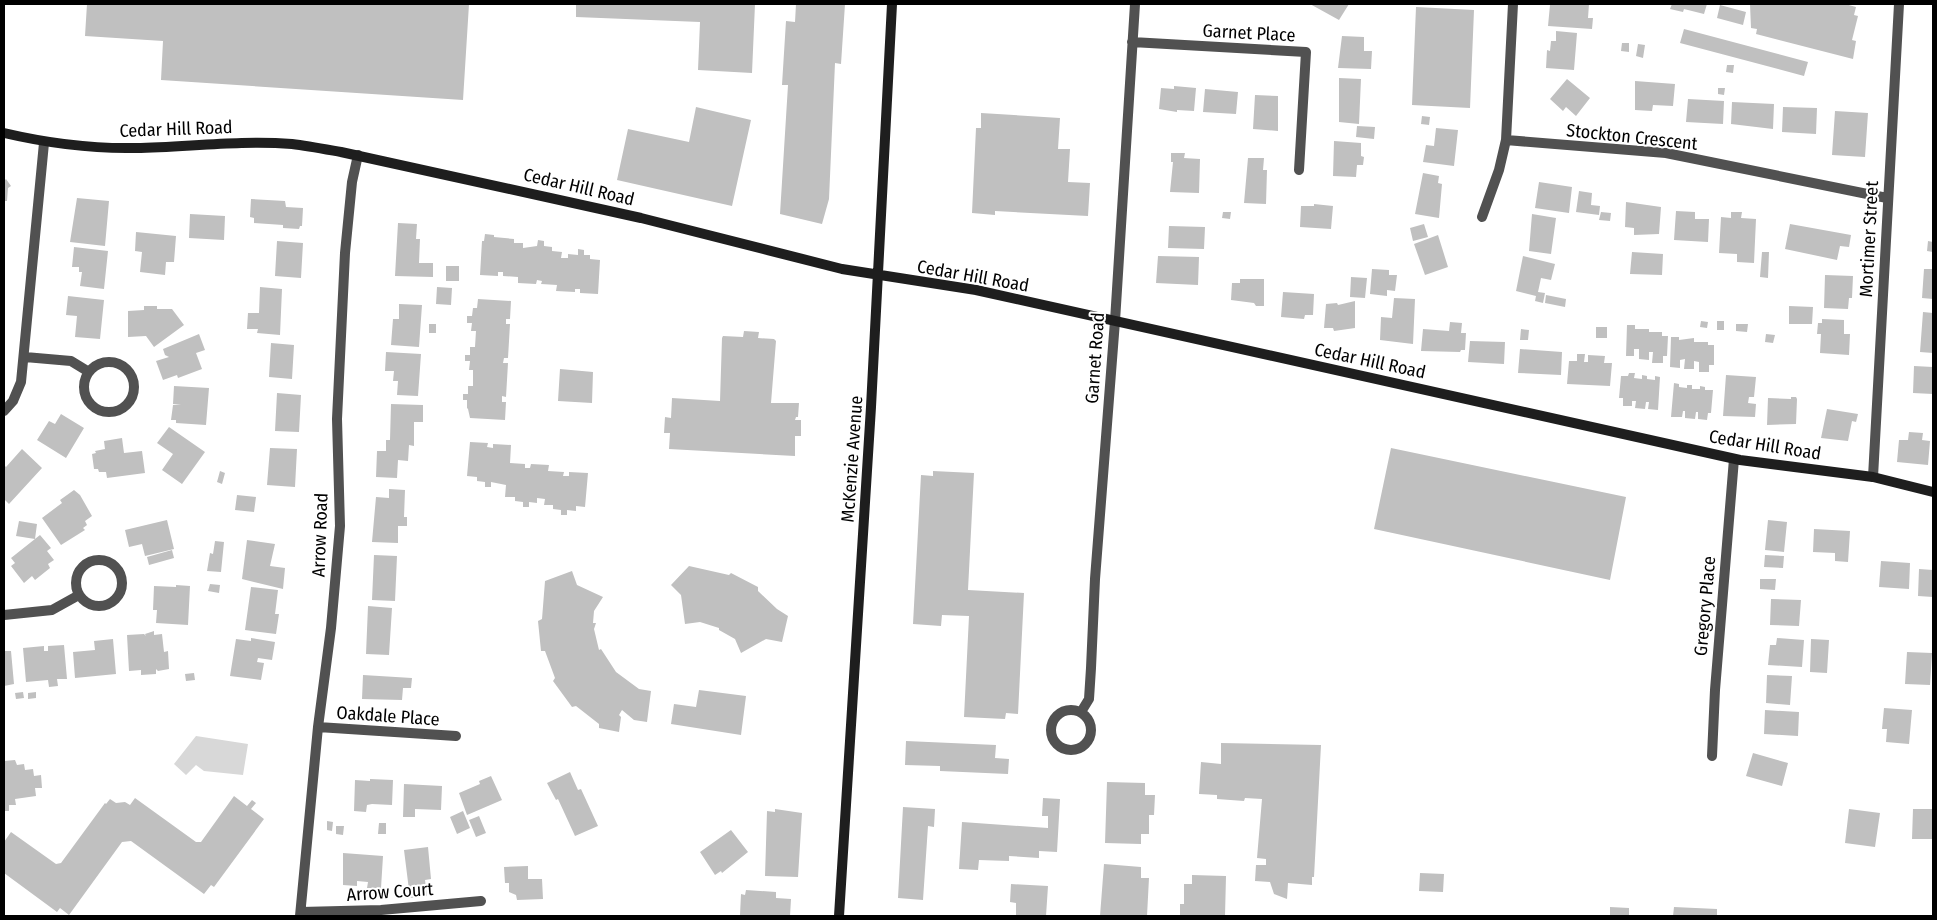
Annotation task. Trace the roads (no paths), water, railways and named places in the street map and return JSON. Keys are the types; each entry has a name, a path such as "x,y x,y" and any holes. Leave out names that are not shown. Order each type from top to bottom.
{"street":[{"name":"McKenzie Avenue","path":"839,916 878,274 892,4"},
{"name":"Garnet Road","path":"1081,712 1089,698 1092,668 1095,579 1115,321 1135,4"},
{"path":"1482,217 1500,170 1506,140 1513,4"},
{"name":"Mortimer Street","path":"1873,477 1899,4"},
{"name":"Garnet Place","path":"1132,42 1306,52 1299,170"},
{"name":"Cedar Hill Road","path":"4,133 44,143 135,148 214,144 292,144 358,155 641,218 842,269 976,290 1734,459 1873,477 1933,492"},
{"name":"Stockton Crescent","path":"1506,140 1666,153 1887,198"},
{"path":"4,412 13,401 21,382 25,357 44,143"},
{"name":"Arrow Road","path":"300,914 318,727 331,628 340,526 337,419 345,253 352,182 358,155"},
{"path":"25,357 71,362 89,372"},
{"path":"112,362 127,369 134,384 130,401 118,410 110,411 95,407 86,395 86,379 89,372 95,366 112,362"},
{"name":"Gregory Place","path":"1712,756 1714,690 1734,459"},
{"path":"98,560 106,561 118,570 122,584 117,598 111,603 97,606 90,605 79,595 76,580 84,566 98,560"},
{"path":"4,615 52,610 79,595"},
{"path":"1068,710 1081,712 1089,721 1091,727 1089,739 1080,749 1067,750 1061,748 1052,739 1050,733 1056,715 1068,710"},
{"name":"Oakdale Place","path":"318,727 456,736"},
{"name":"Arrow Court","path":"300,914 382,910 481,901"}]}
